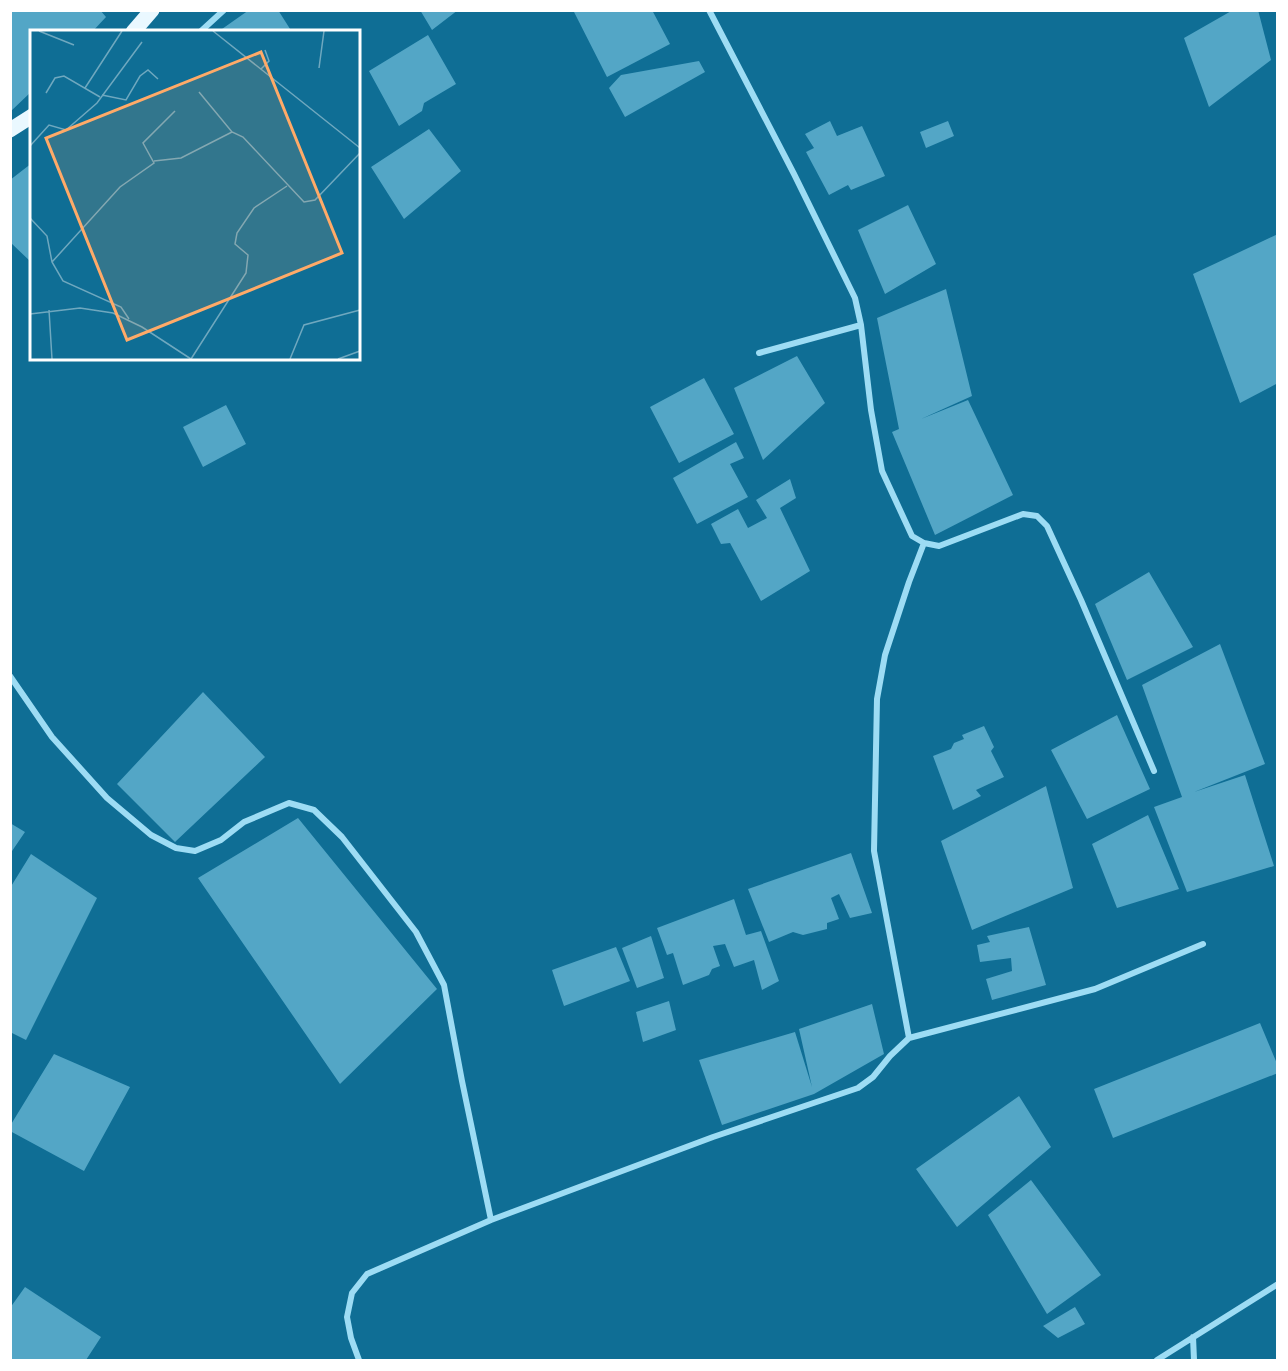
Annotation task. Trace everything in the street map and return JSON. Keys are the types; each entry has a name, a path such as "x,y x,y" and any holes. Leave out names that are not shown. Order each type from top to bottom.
{"main road":[{"path":"135,30 152,10"},
{"path":"10,130 30,117"}],"street":[{"path":"202,30 224,10"},
{"path":"709,10 855,298 882,471 912,536 924,543 939,546 1023,514 1037,516 1047,526 1081,600 1154,771"},
{"path":"759,353 861,325"},
{"path":"909,1038 874,851 877,699 885,655 924,543"},
{"path":"10,676 52,737 107,798 151,836 176,848 195,851 221,840 244,822 289,804 314,810 342,837 416,932 444,985 491,1220"},
{"path":"359,1360 347,1317 352,1293 367,1274 491,1220 713,1137 858,1088 873,1077 909,1038 1095,989 1203,944"},
{"path":"1156,1360 1278,1284"},
{"path":"1193,1337 1194,1360"}],"building":[{"path":"10,10 100,10 106,17 94,30 30,30 30,93 10,112"},
{"path":"249,10 278,10 291,30 223,30"},
{"path":"420,10 458,10 432,30"},
{"path":"573,10 652,10 670,44 607,77"},
{"path":"1233,10 1258,10 1271,60 1209,107 1184,38"},
{"path":"428,35 456,84 424,103 422,111 399,126 369,71"},
{"path":"699,61 705,72 625,117 609,88 621,75"},
{"path":"830,121 837,136 862,126 885,176 851,190 848,185 829,195 806,152 814,148 805,134"},
{"path":"948,121 954,136 926,148 920,132"},
{"path":"429,129 461,171 404,219 371,167"},
{"path":"30,165 30,261 10,242 10,180"},
{"path":"908,205 936,264 885,294 858,230"},
{"path":"1278,234 1278,383 1240,403 1193,274"},
{"path":"946,289 972,396 921,419 968,400 1013,495 935,535 892,432 899,429 877,318"},
{"path":"797,356 825,403 763,460 734,388"},
{"path":"704,378 734,434 679,463 650,407"},
{"path":"226,405 246,444 203,467 183,427"},
{"path":"736,442 744,458 730,464 748,497 697,524 673,478"},
{"path":"790,479 796,498 780,508 810,571 761,601 730,543 721,544 711,524 738,509 748,528 767,518 756,500"},
{"path":"1149,572 1193,647 1127,680 1095,604"},
{"path":"1220,644 1265,764 1194,792 1245,775 1274,866 1187,892 1154,807 1182,797 1142,685"},
{"path":"203,692 265,757 175,842 117,784"},
{"path":"1117,715 1150,789 1087,819 1051,750"},
{"path":"984,726 994,747 991,751 1004,777 976,790 981,796 953,810 933,756 951,749 954,743 964,739 962,735"},
{"path":"1046,786 1073,888 972,930 941,841"},
{"path":"1148,815 1179,889 1117,908 1092,844"},
{"path":"298,818 437,989 340,1084 198,878"},
{"path":"10,823 25,832 10,854"},
{"path":"851,853 872,913 850,918 839,894 831,898 839,919 827,923 827,929 803,935 793,932 769,942 748,889"},
{"path":"31,854 97,898 26,1040 10,1032 10,888"},
{"path":"734,899 746,935 761,931 779,981 762,990 754,960 734,967 725,944 713,946 720,966 712,969 709,975 683,985 673,953 667,955 657,928"},
{"path":"1029,927 1046,985 992,1000 986,979 1012,971 1011,958 980,962 977,945 990,942 987,936"},
{"path":"651,936 664,978 637,988 622,948"},
{"path":"616,947 630,981 564,1006 552,970"},
{"path":"669,1001 676,1030 643,1042 636,1012"},
{"path":"872,1004 884,1054 814,1094 722,1125 699,1060 795,1032 812,1087 799,1029"},
{"path":"1260,1023 1278,1066 1278,1073 1113,1138 1094,1089"},
{"path":"54,1054 130,1087 84,1171 10,1131 10,1126"},
{"path":"1019,1096 1051,1147 957,1227 916,1169"},
{"path":"1031,1180 1101,1275 1047,1314 988,1215"},
{"path":"25,1287 101,1337 86,1360 10,1360 10,1308"},
{"path":"1075,1307 1085,1324 1058,1338 1043,1326"}]}
